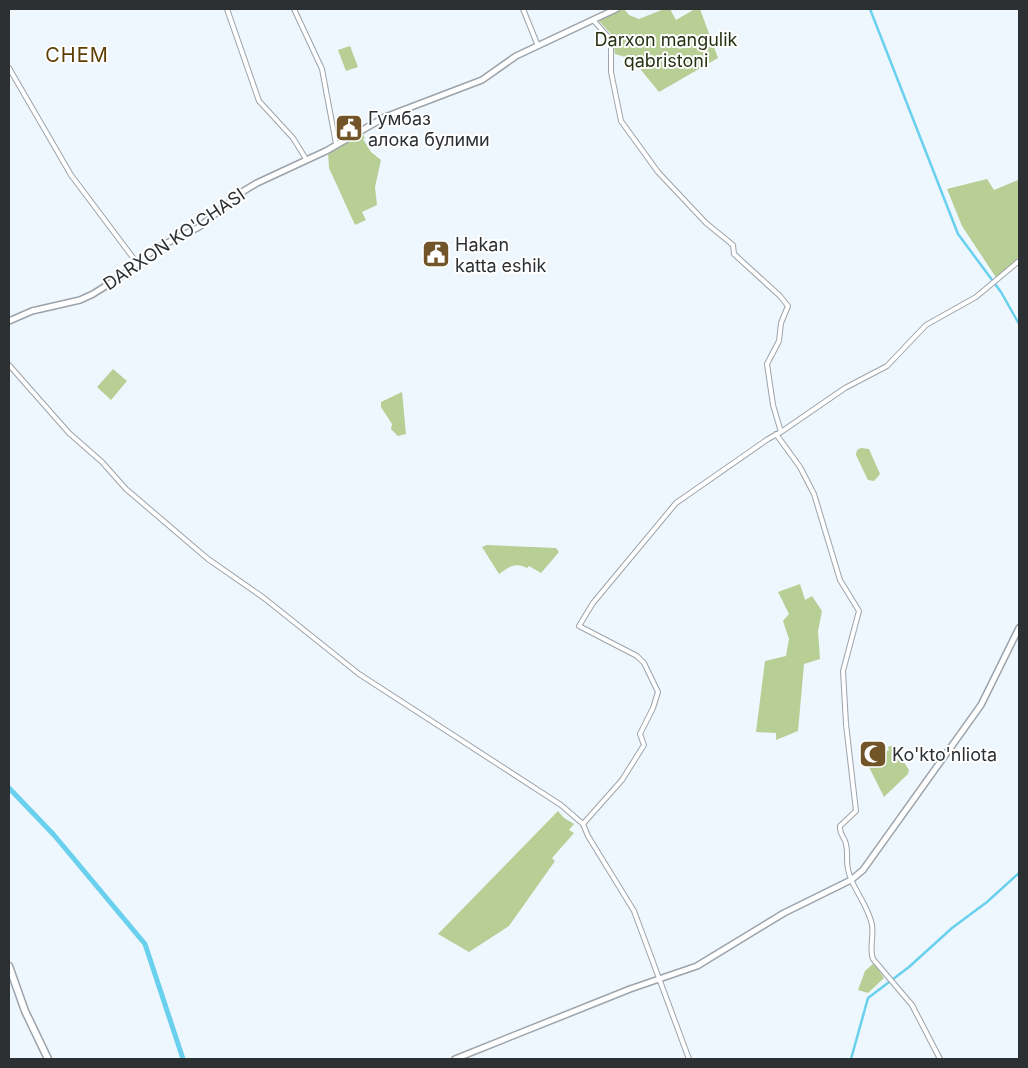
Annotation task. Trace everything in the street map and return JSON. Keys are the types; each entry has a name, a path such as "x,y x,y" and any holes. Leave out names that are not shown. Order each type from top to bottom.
{"highway":[{"path":"9,966 24,1011 48,1059"},
{"path":"9,978 33,1038 44,1059"}],"main road":[{"name":"DARXON KO'CHASI","path":"9,321 32,311 87,297 120,277 155,249 199,226 242,192 385,117 482,80 516,56 594,21 616,9"},
{"path":"455,1059 630,989 697,966 776,918 851,880 872,857 981,705 1019,628"}],"street":[{"path":"227,9 259,101 293,138 306,159"},
{"path":"294,9 322,69 336,144"},
{"path":"523,9 538,46"},
{"path":"594,21 611,40 611,72 621,122 658,172 706,223 733,245 734,254 788,306 781,324 779,341 767,364 773,405 781,432"},
{"path":"9,68 71,175 137,263"},
{"path":"583,824 622,780 644,745 640,734 653,708 658,692 644,663 612,642 579,626 584,616 676,503 845,388 887,366 926,325 992,285 1019,261"},
{"path":"9,365 69,433 102,462 126,489 208,559 264,598 359,674 561,805 583,824 588,836 634,911 660,980 662,991 689,1059"},
{"path":"776,434 800,467 814,494 840,580 859,611 843,671 846,724 856,811 843,822 840,831 846,843 846,865 851,880 868,911 872,926 871,952 873,959 912,1005 940,1059"}],"green space":[{"name":"Darxon mangulik qabristoni","path":"620,9 624,9 629,15 639,19 664,9 670,9 676,20 695,9 700,9 718,58 659,92 632,59 615,54 612,35 599,21"},
{"path":"350,46 358,67 346,71 338,50"},
{"path":"362,133 365,138 363,139 371,152 381,160 375,187 377,205 362,212 366,220 355,225 329,168 328,152"},
{"path":"987,179 994,190 1018,180 1019,182 1019,258 997,279 962,226 947,189"},
{"path":"113,369 127,381 111,400 97,387"},
{"path":"402,392 406,434 398,436 391,429 392,424 381,407 381,402"},
{"path":"861,448 869,449 880,474 874,481 868,480 856,455 857,450"},
{"path":"487,545 556,548 559,552 541,573 529,566 527,568 516,565 509,567 499,574 482,547"},
{"path":"800,584 805,600 812,596 822,611 818,631 820,659 804,664 798,731 776,740 776,733 756,732 765,661 786,656 789,639 783,621 789,614 778,592"},
{"path":"893,745 909,770 908,774 884,797 868,765 870,760 889,750 888,747"},
{"path":"558,811 564,818 574,824 569,830 574,833 552,858 555,861 509,926 469,952 438,934"},
{"path":"874,963 884,978 868,993 858,990 865,971"}],"waterway":[{"path":"870,9 958,234 1001,292 1019,324"},
{"path":"9,788 54,835 145,944 183,1059"},
{"path":"851,1059 868,998 909,967 952,928 987,902 1019,873"}],"place":[{"name":"Гумбаз алока булими","path":"349,128"},
{"name":"Hakan katta eshik","path":"436,254"},
{"name":"Ko'kto'nliota","path":"873,754"}],"district":[{"name":"CHEM","path":"77,55"}]}
